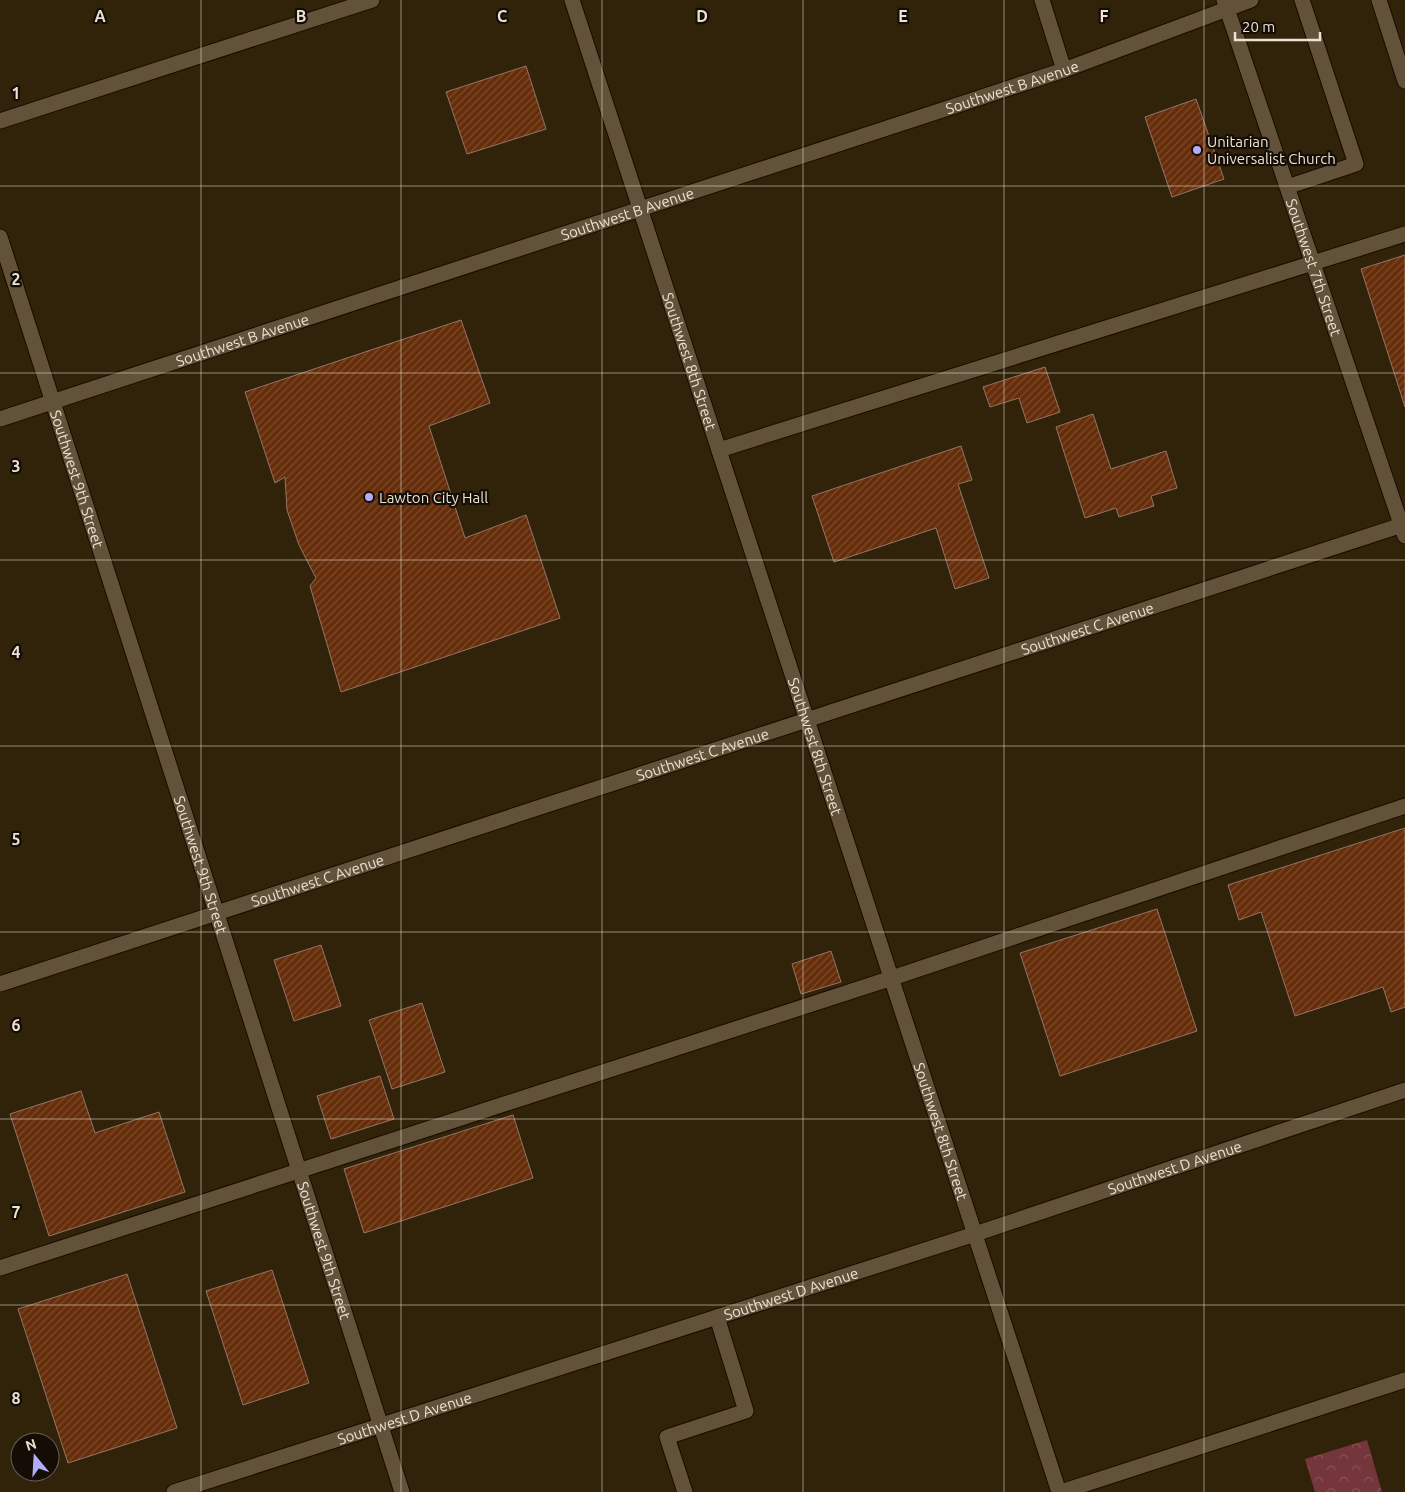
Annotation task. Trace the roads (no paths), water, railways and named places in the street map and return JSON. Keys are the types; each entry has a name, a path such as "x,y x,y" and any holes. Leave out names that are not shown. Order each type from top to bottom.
{"street":[{"path":"0,121 372,0"},
{"name":"Southwest 8th Street","path":"572,0 1060,1492"},
{"path":"1042,0 1064,70"},
{"name":"Southwest B Avenue","path":"0,419 1064,70 1225,4 1251,0"},
{"path":"1287,187 1356,164 1302,0"},
{"path":"1379,0 1405,81"},
{"name":"Southwest 7th Street","path":"1225,4 1404,528"},
{"path":"719,450 1313,265 1405,234"},
{"name":"Southwest 9th Street","path":"0,238 218,912 402,1492"},
{"name":"Southwest C Avenue","path":"0,984 807,718 1404,528"},
{"path":"0,1268 892,978 1405,806"},
{"name":"Southwest D Avenue","path":"174,1492 975,1234 1405,1090"},
{"path":"685,1492 667,1437 746,1411 717,1317"},
{"path":"1060,1492 1405,1380"}],"place":[{"name":"Unitarian Universalist Church","path":"1197,150"},
{"name":"Lawton City Hall","path":"369,497"}]}
